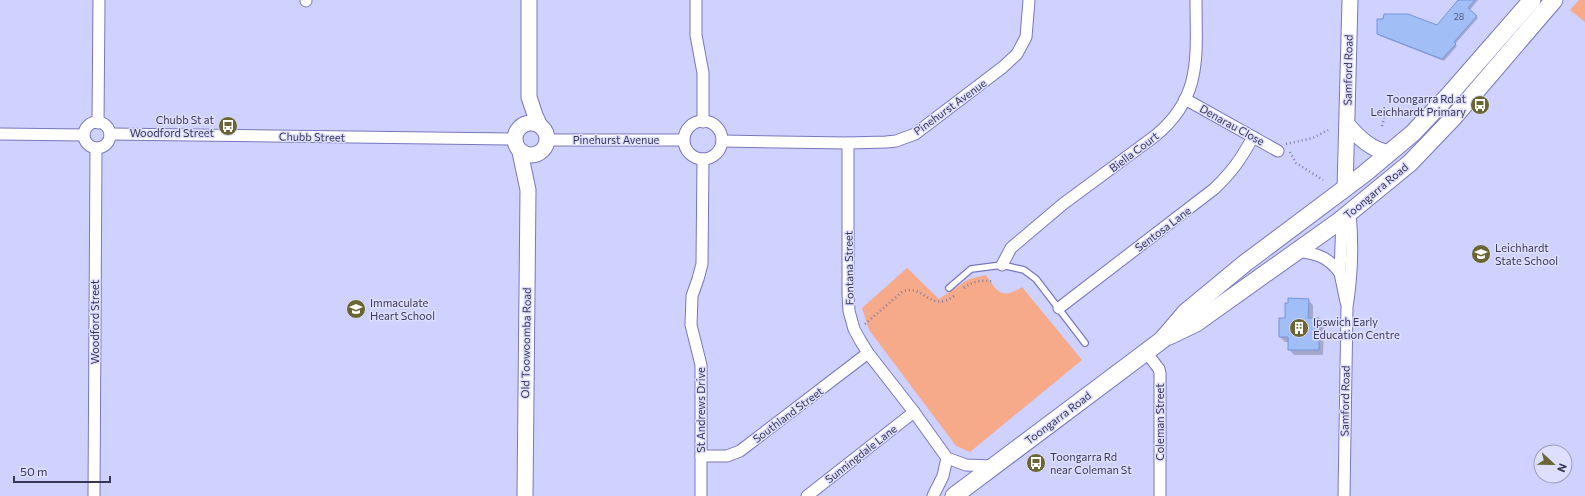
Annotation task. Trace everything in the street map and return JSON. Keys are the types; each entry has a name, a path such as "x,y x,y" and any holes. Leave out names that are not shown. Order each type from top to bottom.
{"main road":[{"name":"Toongarra Road","path":"1162,340 1192,307 1244,264 1345,189 1390,153 1412,133 1449,95 1532,0"},
{"name":"Toongarra Road","path":"954,496 1162,340 1196,323 1346,216 1410,163 1431,142 1554,0"},
{"name":"Samford Road","path":"1345,189 1346,216"}],"street":[{"path":"98,122 99,0"},
{"name":"Old Toowoomba Road","path":"525,496 528,190 518,139 529,97 529,0"},
{"path":"696,0 696,35 702,74 702,122"},
{"name":"Pinehurst Avenue","path":"722,141 848,143 896,141 915,134 1003,67 1017,54 1026,37 1029,0"},
{"name":"Biella Court","path":"1002,265 1011,248 1016,243 1063,204 1162,131 1173,119 1190,90 1195,68 1196,0"},
{"name":"Samford Road","path":"1345,189 1350,0"},
{"name":"Old Toowoomba Road","path":"529,97 540,126"},
{"name":"Denarau Close","path":"1186,99 1278,151"},
{"path":"98,122 107,127 110,134 105,146 96,148 89,145 84,135 89,126 98,122"},
{"path":"702,122 714,125 721,134 722,141 721,146 714,156 703,159 692,156 688,151 684,140 685,134 692,125 702,122"},
{"path":"530,123 540,126 546,132 548,140 540,153 530,156 518,139 530,123"},
{"path":"1347,124 1361,140 1381,151 1390,153"},
{"path":"0,134 84,135"},
{"name":"Chubb Street","path":"110,134 518,139"},
{"name":"Sentosa Lane","path":"1059,308 1214,190 1232,172 1253,137"},
{"name":"Pinehurst Avenue","path":"548,140 684,140"},
{"name":"Fontana Street","path":"848,143 848,295 849,311 854,329 868,353 914,412 947,458"},
{"name":"Woodford Street","path":"94,496 96,148"},
{"name":"Old Toowoomba Road","path":"528,190 540,153"},
{"name":"St Andrews Drive","path":"701,496 701,365 691,325 692,296 702,264 703,159"},
{"name":"Samford Road","path":"1346,216 1340,273 1347,307"},
{"name":"Samford Road","path":"1344,496 1347,307 1351,283 1352,235 1346,216"},
{"path":"1298,251 1311,253 1327,259 1340,273"},
{"name":"Coleman Street","path":"1146,352 1160,374 1160,496"},
{"name":"Southland Street","path":"701,456 727,456 740,451 868,353"},
{"name":"Sunningdale Lane","path":"807,496 914,412"},
{"path":"933,496 943,476 947,458 966,465 993,466"}],"lane":[{"path":"949,288 971,269 1002,265 1024,270 1036,279 1085,343"}],"path":[{"path":"1382,126 1386,111"},
{"path":"1323,180 1296,163 1285,143 1300,142 1313,138 1328,130"},
{"path":"961,291 975,282 986,280 994,282"},
{"path":"862,326 870,321 902,292 907,290 916,290 929,300 938,302 946,301 956,294"}],"shaded area":[{"path":"1579,0 1585,0 1585,22 1570,10"},
{"path":"907,268 939,299 969,279 986,275 993,286 1001,292 1009,293 1022,287 1082,360 970,452 956,446 869,330 862,308"}],"building":[{"path":"1458,0 1475,0 1468,8 1477,16 1454,42 1456,44 1442,59 1377,34 1377,19 1383,19 1384,14 1408,14 1437,25"},
{"name":"Ipswich Early Education Centre","path":"1288,298 1309,299 1308,318 1319,318 1319,350 1288,350 1288,337 1279,337 1279,318 1285,318 1285,303 1288,303"}],"place":[{"name":"Toongarra Rd at Leichhardt Primary","path":"1480,105"},
{"name":"Chubb St at Woodford Street","path":"228,126"},
{"name":"Leichhardt State School","path":"1481,254"},
{"name":"Immaculate Heart School","path":"356,309"},
{"name":"Ipswich Early Education Centre","path":"1299,328"},
{"name":"Toongarra Rd near Coleman St","path":"1036,463"}]}
